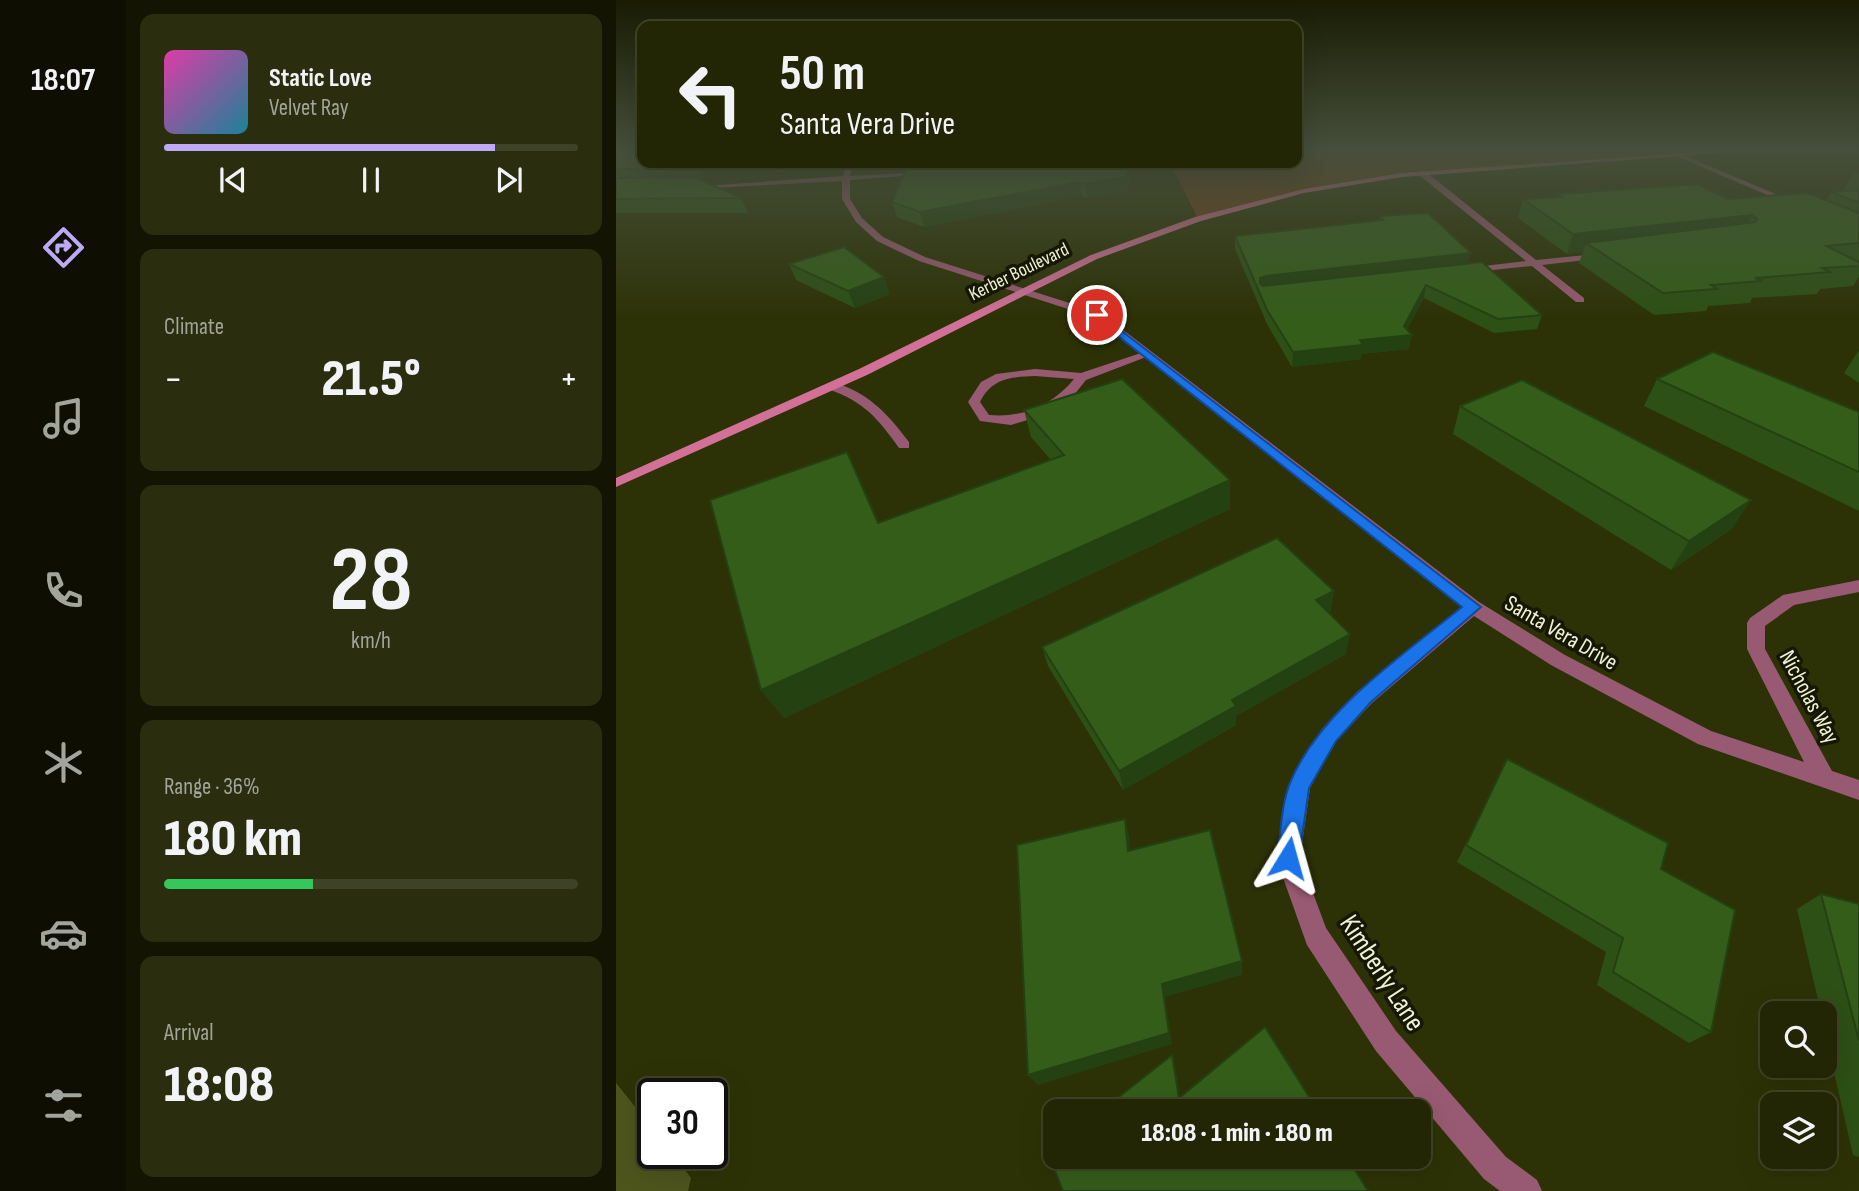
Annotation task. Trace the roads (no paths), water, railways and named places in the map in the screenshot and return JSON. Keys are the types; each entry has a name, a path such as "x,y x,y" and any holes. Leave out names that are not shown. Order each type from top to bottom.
{"street":[{"name":"Santa Vera Drive","path":"850,206 859,220 880,239 922,259 1097,315 1472,607 1558,660 1705,738 1859,790"},
{"name":"Kerber Boulevard","path":"616,483 832,386 1094,257 1198,219 1249,206"},
{"path":"1463,206 1580,300"},
{"path":"1453,273 1617,253"},
{"path":"1082,377 1070,392 1045,410 1011,421 985,418 974,402 981,388 991,380 1039,373 1082,377 1147,354"},
{"path":"832,386 860,395 877,409 904,445"},
{"name":"Nicholas Way","path":"1824,778 1756,649 1756,623 1789,600 1859,586"},
{"name":"Kimberly Lane","path":"1472,607 1365,697 1329,735 1299,786 1288,858 1317,936 1386,1041 1494,1168 1526,1191"}]}
